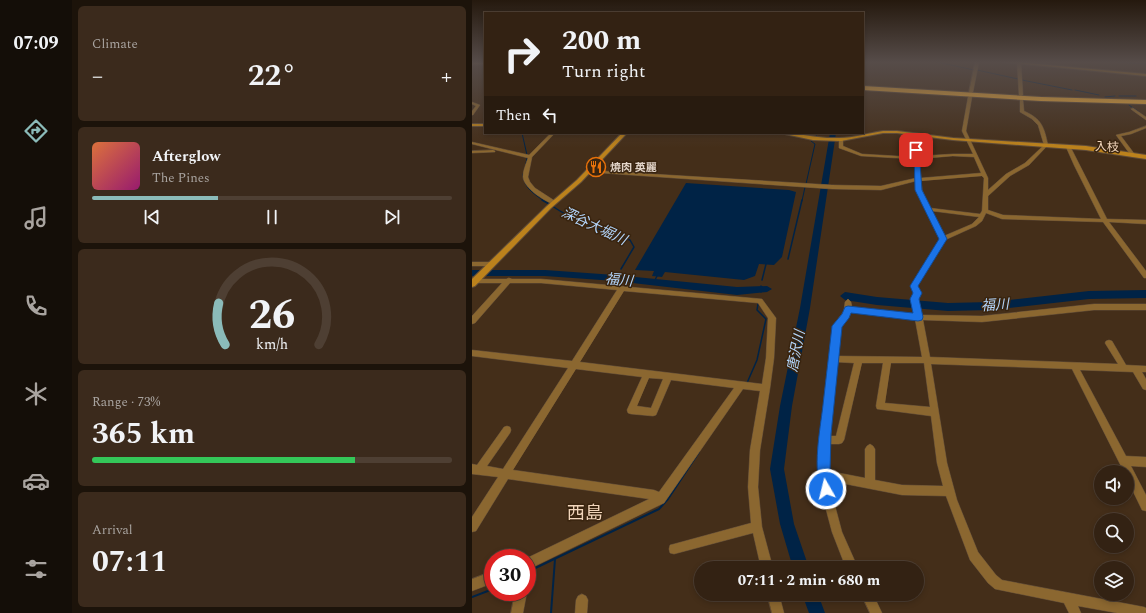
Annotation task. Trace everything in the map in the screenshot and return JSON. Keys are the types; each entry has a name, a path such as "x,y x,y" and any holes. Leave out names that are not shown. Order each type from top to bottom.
{"highway":[{"path":"902,91 1026,99 1146,102"}],"street":[{"path":"972,91 964,131 986,178 986,196 983,213 974,225 943,239 914,286 917,293 915,299 927,360 942,463 949,491 974,556 992,580 999,584 1144,613"},
{"path":"1021,91 1022,112 1031,116 1042,125 1046,145"},
{"path":"472,103 478,105 472,114"},
{"path":"1133,109 1146,119"},
{"path":"472,125 484,125"},
{"path":"1134,156 1118,135 1146,128"},
{"path":"786,134 809,139 840,140 887,132 1068,147 1146,157"},
{"path":"552,134 530,157 526,177 527,182 536,191 553,202"},
{"path":"474,281 623,134"},
{"path":"912,134 916,150 919,190 943,239"},
{"path":"840,140 841,147 858,154 916,158 953,154 976,156"},
{"path":"472,143 530,157"},
{"path":"986,196 1008,175 1027,164 1046,145"},
{"path":"1068,147 1105,221 1146,276"},
{"path":"472,152 497,150"},
{"path":"587,171 832,187 881,188 918,180 984,174"},
{"path":"928,209 983,213 1002,217 1146,222"},
{"path":"472,264 491,265"},
{"path":"472,321 509,280"},
{"path":"474,281 541,281 760,301 772,318 770,358 754,466 753,487 757,527 765,561"},
{"path":"472,528 622,288"},
{"path":"849,561 837,532 824,475 828,398 834,360 837,326 846,316 848,306 918,316 982,318 1094,307 1146,307"},
{"path":"1109,342 1124,368"},
{"path":"472,353 575,364 766,388"},
{"path":"825,440 839,440 859,359"},
{"path":"834,360 927,360 1146,369"},
{"path":"887,360 880,406 934,412"},
{"path":"1075,366 1146,506"},
{"path":"1135,368 1146,386"},
{"path":"647,374 631,410 653,412 668,376"},
{"path":"536,560 660,499 741,385"},
{"path":"476,469 507,430"},
{"path":"870,449 870,484"},
{"path":"1124,461 1146,462"},
{"path":"476,469 654,495 660,499"},
{"path":"824,475 902,490 949,491"},
{"path":"674,549 757,527"},
{"path":"472,585 484,580"},
{"path":"1068,598 1075,613"},
{"path":"581,613 582,600"},
{"path":"517,613 519,601"},
{"path":"774,601 776,612"},
{"path":"870,601 876,613"}],"water":[{"path":"686,183 789,190 796,192 782,257 774,265 759,264 755,276 744,280 665,272 662,277 652,276 654,271 635,270"}],"waterway":[{"path":"1078,91 1099,95"},
{"path":"1105,97 1115,96"},
{"path":"1119,96 1136,96"},
{"path":"1129,105 1139,112"},
{"name":"深谷大堀川","path":"522,134 527,155"},
{"name":"唐沢川","path":"799,561 787,524 777,469 786,406 805,308 833,134"},
{"path":"806,184 815,144 811,141"},
{"name":"深谷大堀川","path":"525,168 527,158"},
{"name":"深谷大堀川","path":"523,174 523,179 527,186 533,193 544,201"},
{"path":"802,201 805,187"},
{"name":"深谷大堀川","path":"542,200 549,204"},
{"path":"788,259 802,200"},
{"name":"深谷大堀川","path":"552,206 561,212 600,230 630,240 634,247 621,269"},
{"path":"762,280 766,264"},
{"name":"福川","path":"472,273 545,273 615,278 737,291 767,289"},
{"name":"深谷大堀川","path":"615,278 619,273"},
{"name":"福川","path":"654,282 657,276"},
{"name":"福川","path":"761,286 761,292"},
{"name":"福川","path":"845,296 877,301 948,307 991,306 1089,295 1146,294"},
{"path":"747,383 757,360 766,319 757,310 758,304"},
{"path":"536,568 659,509 668,499 699,452"},
{"path":"551,613 555,559"},
{"path":"472,597 484,592"},
{"name":"唐沢川","path":"813,601 817,613"}],"place":[{"name":"焼肉 英麗","path":"596,167"}],"district":[{"name":"入枝","path":"1107,147"},
{"name":"西島","path":"585,513"}],"route":[{"path":"826,489 824,458 828,398 834,360 837,326 846,316 848,309 918,317 915,299 917,293 914,286 943,239 919,190 916,150"}]}
